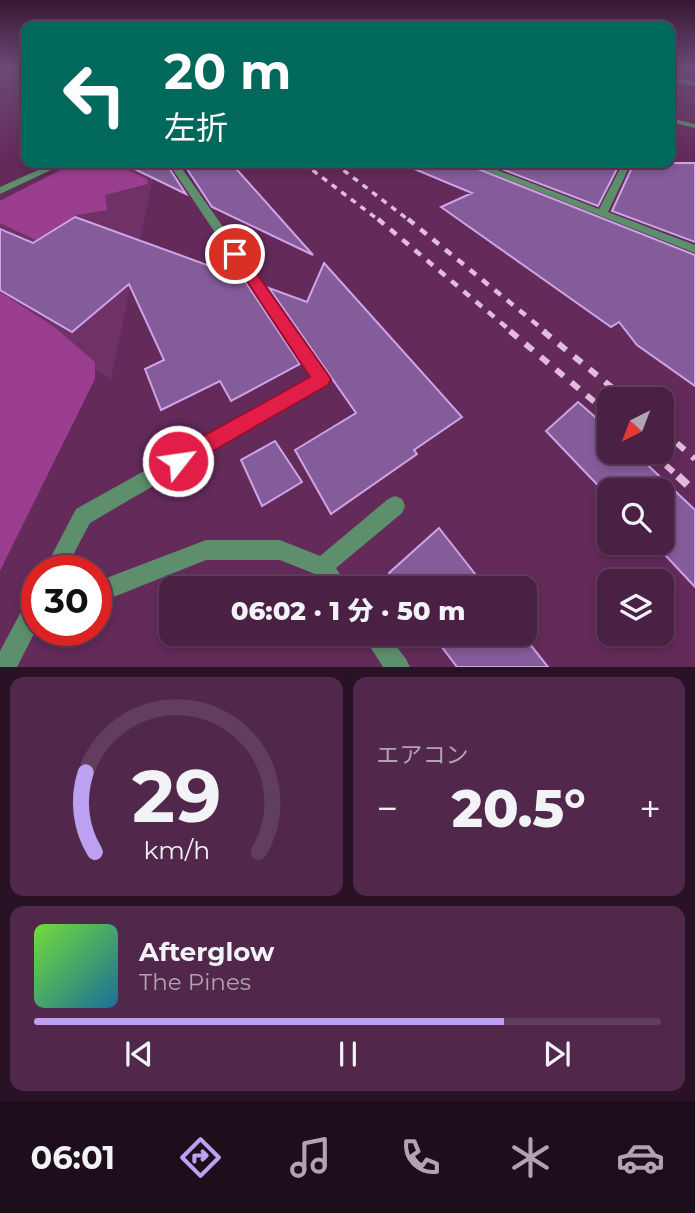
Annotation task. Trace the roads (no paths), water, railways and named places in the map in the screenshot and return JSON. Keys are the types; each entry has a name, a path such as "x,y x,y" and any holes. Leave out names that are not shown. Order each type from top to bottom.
{"street":[{"path":"675,121 695,126"},
{"path":"0,191 50,168"},
{"path":"62,555 83,516 322,379 177,168"},
{"path":"484,168 695,249"},
{"path":"602,214 625,168"},
{"path":"322,567 396,506"},
{"path":"112,587 206,550 280,550 322,567 329,576"},
{"path":"4,667 21,637"},
{"path":"382,646 398,667"}],"railway":[{"path":"310,168 380,221"},
{"path":"341,168 410,221"},
{"path":"378,219 512,332"},
{"path":"408,219 546,332"},
{"path":"510,331 597,404"},
{"path":"543,331 611,387"},
{"path":"674,441 695,459"},
{"path":"664,464 680,478"},
{"path":"678,476 695,492"}]}
